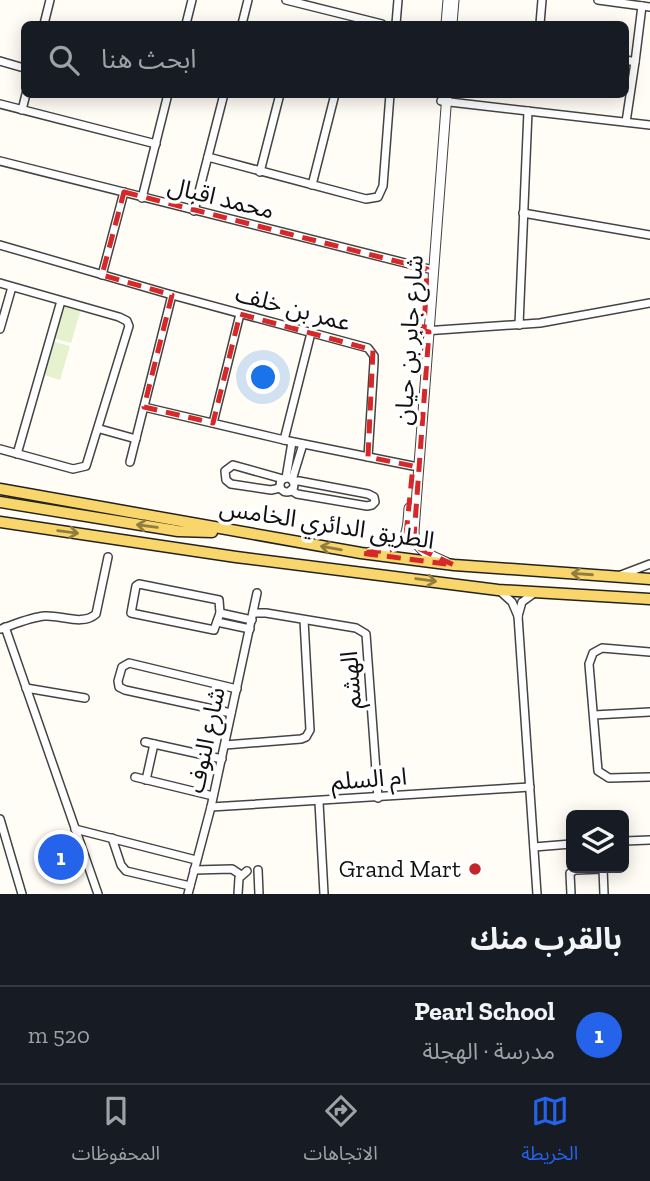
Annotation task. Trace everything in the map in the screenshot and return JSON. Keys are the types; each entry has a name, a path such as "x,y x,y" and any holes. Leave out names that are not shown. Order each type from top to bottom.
{"main road":[{"name":"الطريق الدائري الخامس","path":"0,489 361,553 454,565 650,579"},
{"path":"0,502 178,531 239,531"},
{"name":"الطريق الدائري الخامس","path":"0,523 236,557 498,590 650,599"}],"street":[{"path":"45,21 50,0"},
{"path":"187,21 192,0"},
{"path":"243,21 248,0"},
{"path":"286,0 319,4 373,21"},
{"path":"396,21 398,0"},
{"path":"446,21 448,0"},
{"path":"452,21 454,0"},
{"path":"540,21 542,0"},
{"path":"598,0 646,7 626,122"},
{"path":"0,61 21,67"},
{"path":"629,61 635,62"},
{"path":"22,110 25,98"},
{"path":"142,198 167,98"},
{"path":"194,211 223,98"},
{"path":"260,172 279,98"},
{"path":"312,185 334,98"},
{"path":"208,157 366,198 378,197 383,186 390,98"},
{"path":"444,98 650,125"},
{"name":"شارع جابر بن حيان","path":"444,98 430,270 414,537 420,549 454,565"},
{"path":"0,104 156,144"},
{"path":"519,325 528,111"},
{"name":"محمد اقبال","path":"0,161 430,270"},
{"path":"102,275 124,192"},
{"path":"523,213 650,235"},
{"name":"عمر بن خلف","path":"0,245 368,348 374,356 368,457"},
{"path":"0,283 124,318 129,326 100,429 89,463 83,469 73,469 0,449"},
{"path":"0,329 12,287"},
{"path":"130,462 172,295"},
{"path":"17,454 61,300"},
{"path":"427,332 519,325 650,303"},
{"path":"213,423 240,314"},
{"name":"شارع جابر بن حيان","path":"361,553 390,550 398,546 406,535 427,332"},
{"path":"289,481 233,465 225,471 226,480 231,484 271,490 281,488 280,483 289,481 299,481 368,494 374,497 375,502 367,506 297,494 289,481 288,441 311,333"},
{"path":"144,407 288,441 413,466"},
{"path":"100,429 136,439"},
{"path":"289,481 303,444"},
{"path":"98,894 26,688 2,628 46,616 82,620 92,618 96,614 108,557"},
{"path":"614,576 650,565"},
{"path":"139,584 218,599 220,613 212,631 131,613 136,586 139,584"},
{"path":"498,590 512,602 518,616 537,894"},
{"path":"518,616 522,602 530,595 540,592"},
{"name":"شارع النوف","path":"189,890 222,760 257,593"},
{"name":"الهشم","path":"220,613 252,617 266,613 363,631 368,638 378,798"},
{"path":"225,745 301,739 308,735 310,730 304,620"},
{"path":"217,622 250,629"},
{"path":"650,652 602,648 593,653 589,664 598,771 609,778 650,776"},
{"path":"232,713 125,690 119,687 118,681 122,667 129,663 237,689"},
{"path":"26,688 85,698"},
{"path":"594,715 650,712"},
{"path":"145,742 222,760"},
{"path":"146,780 154,744"},
{"path":"135,777 213,796"},
{"name":"ام السلم","path":"211,807 530,787"},
{"path":"319,802 324,894"},
{"path":"0,819 22,894"},
{"path":"75,829 196,860"},
{"path":"112,838 121,865 126,870 189,890"},
{"path":"629,841 650,840"},
{"path":"534,846 566,844"},
{"path":"194,870 233,869 244,873 238,881 238,894"},
{"path":"258,870 259,894"},
{"path":"570,873 571,894"},
{"path":"603,873 604,894"}],"highlighted area":[{"path":"124,192 427,269 424,331 429,332 414,537 420,549 454,565 361,553 390,550 406,535 413,466 368,457 373,350 240,314 213,423 144,407 172,295 102,275"}],"green space":[{"path":"63,304 81,309 71,343 53,338"},
{"path":"51,341 70,346 60,380 41,374"}],"place":[{"name":"Pearl School","path":"61,857"},
{"name":"Grand Mart","path":"475,869"}]}
